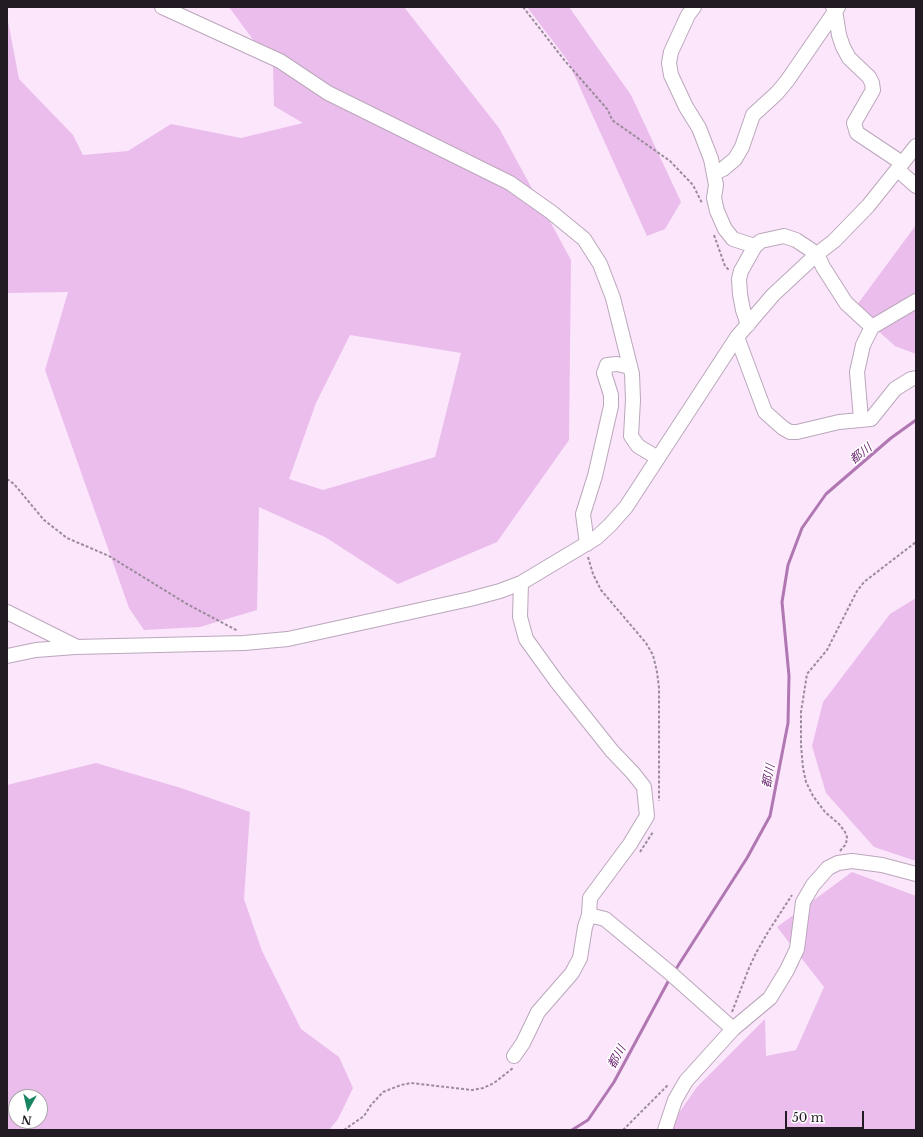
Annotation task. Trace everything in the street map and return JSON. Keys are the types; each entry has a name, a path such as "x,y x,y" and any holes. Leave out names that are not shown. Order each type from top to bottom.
{"street":[{"path":"162,7 280,62 328,93 510,183 551,212 584,239 600,264 613,298 632,374 633,400 631,436 638,446 658,458"},
{"path":"694,7 688,15 671,52 669,63 671,75 704,140 711,158 716,185 714,198 717,211 725,229 733,239 754,246"},
{"path":"714,173 723,169 735,159 742,147 753,115 777,93 787,81 836,8"},
{"path":"836,8 843,47 849,58 869,77 872,83 873,90 854,123 857,133 900,167 916,186"},
{"path":"7,656 36,650 75,647 244,643 288,639 470,599 500,591 521,582 587,544 610,525 626,507 737,336 773,295 817,254 834,241 868,206 916,146"},
{"path":"748,325 740,294 741,271 754,246 761,241 784,236 796,240 817,254 823,267 846,303 872,327"},
{"path":"862,420 857,372 863,345 872,327 916,302"},
{"path":"737,336 765,412 783,428 790,432 797,432 839,422 871,418 895,389 911,379 916,378"},
{"path":"587,544 583,514 595,476 611,406 611,395 604,373 607,365 617,364 630,367"},
{"path":"515,1060 538,1012 572,973 580,958 585,927 589,915 590,898 630,844 647,816 644,788 562,688 526,639 520,617 521,582"},
{"path":"7,612 75,647"},
{"path":"665,1130 675,1100 686,1081 729,1025 770,998 787,970 796,949 803,902 813,885 828,868 838,863 852,861 882,865 916,874"},
{"path":"589,915 605,919 669,972 729,1025"}],"path":[{"path":"523,7 608,110 612,120 670,161 693,185 702,204"},
{"path":"712,232 725,266 740,279"},
{"path":"7,479 14,484 44,520 67,538 109,556 188,604 241,632"},
{"path":"836,854 846,844 847,837 845,832 825,812 813,796 806,782 803,768 801,712 808,674 827,650 857,591 864,582 916,542"},
{"path":"587,544 587,553 593,574 601,590 646,643 653,655 659,688 659,801"},
{"path":"637,856 650,839 654,828"},
{"path":"729,1025 730,1018 756,953 795,891"},
{"path":"344,1130 364,1116 371,1105 383,1092 411,1083 472,1090 482,1088 494,1083 515,1060"}],"shaded area":[{"path":"229,7 404,7 499,128 571,260 569,440 497,542 398,584 325,537 259,507 257,610 200,627 144,630 129,608 45,370 68,292 7,293 7,16 19,79 73,135 83,155 128,151 171,124 241,138 303,123 274,106 273,67","holes":["350,335 461,353 435,457 323,490 289,479 316,403"]},
{"path":"527,7 569,7 631,95 681,202 665,229 647,236 568,61"},
{"path":"916,225 916,354 895,346 854,309"},
{"path":"916,598 916,861 874,847 826,793 812,746 823,702 890,614"},
{"path":"96,763 181,788 250,812 244,899 262,951 301,1029 339,1057 353,1088 338,1119 329,1130 7,1130 7,785"},
{"path":"852,872 916,896 916,1130 667,1130 697,1087 765,1019 766,1056 796,1050 824,987 777,927"}],"waterway":[{"name":"都川","path":"674,972 747,858 770,816 788,723 789,676 782,602 788,565 802,528 826,494 891,438 916,420"},
{"name":"都川","path":"572,1130 588,1120 614,1082 670,978"}]}
